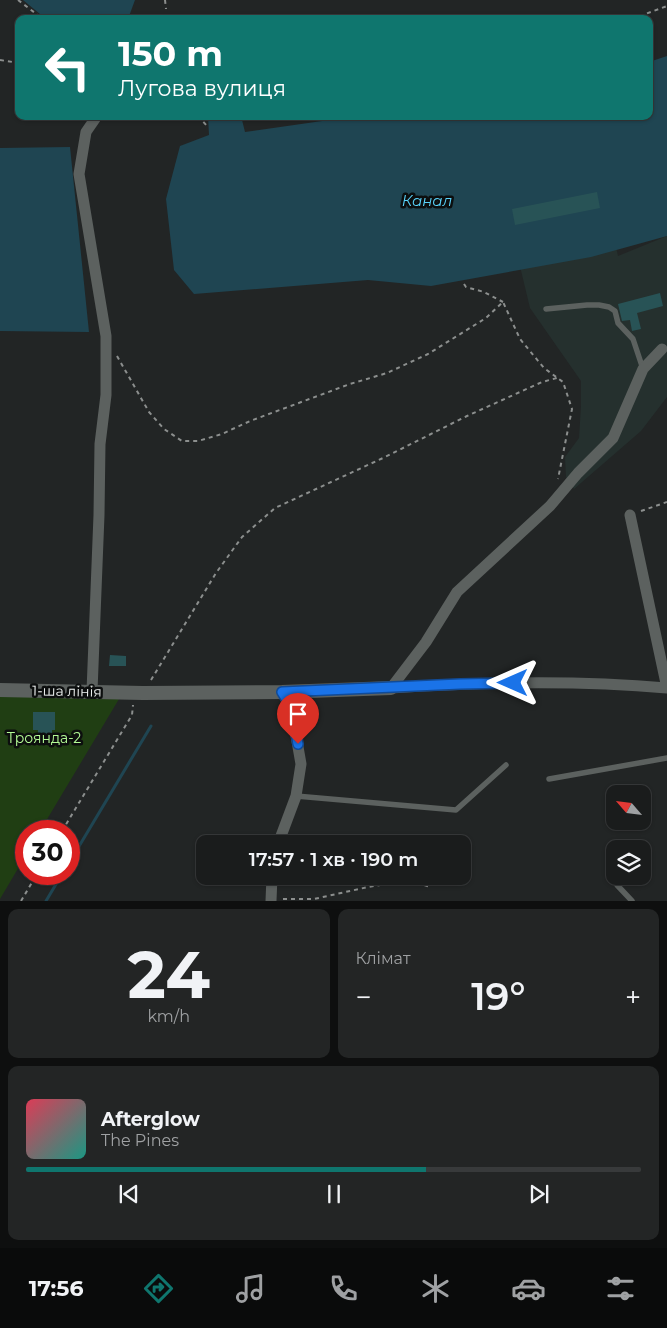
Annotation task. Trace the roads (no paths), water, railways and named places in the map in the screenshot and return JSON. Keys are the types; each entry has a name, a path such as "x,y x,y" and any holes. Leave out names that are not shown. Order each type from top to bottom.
{"street":[{"path":"92,691 100,444 106,395 106,336 79,174 86,132 94,120"},
{"path":"392,688 426,642 456,592 556,499 613,438 643,369 662,349"},
{"path":"392,688 558,681 613,683 667,688 630,515"},
{"name":"1-ша лінія","path":"0,690 139,693 282,692 392,688"},
{"path":"281,835 296,796 302,764 291,707 282,692"},
{"path":"271,900 272,885"}],"lane":[{"path":"546,309 588,305 609,307 615,311 618,323 632,339 643,369"},
{"path":"549,778 667,758"},
{"path":"296,796 456,810 506,766"},
{"path":"617,885 632,900"}],"water":[{"path":"23,0 135,0 129,15 41,15"},
{"name":"Канал","path":"667,56 667,236 591,257 431,286 368,280 194,294 174,270 166,199 180,146 209,135 208,120 242,120 245,132 329,120 653,120 653,61"},
{"path":"70,147 89,332 0,331 0,148"}],"waterway":[{"path":"80,845 151,726"},
{"path":"46,901 55,885"}],"park label":[{"name":"Троянда-2","path":"44,738"}]}
